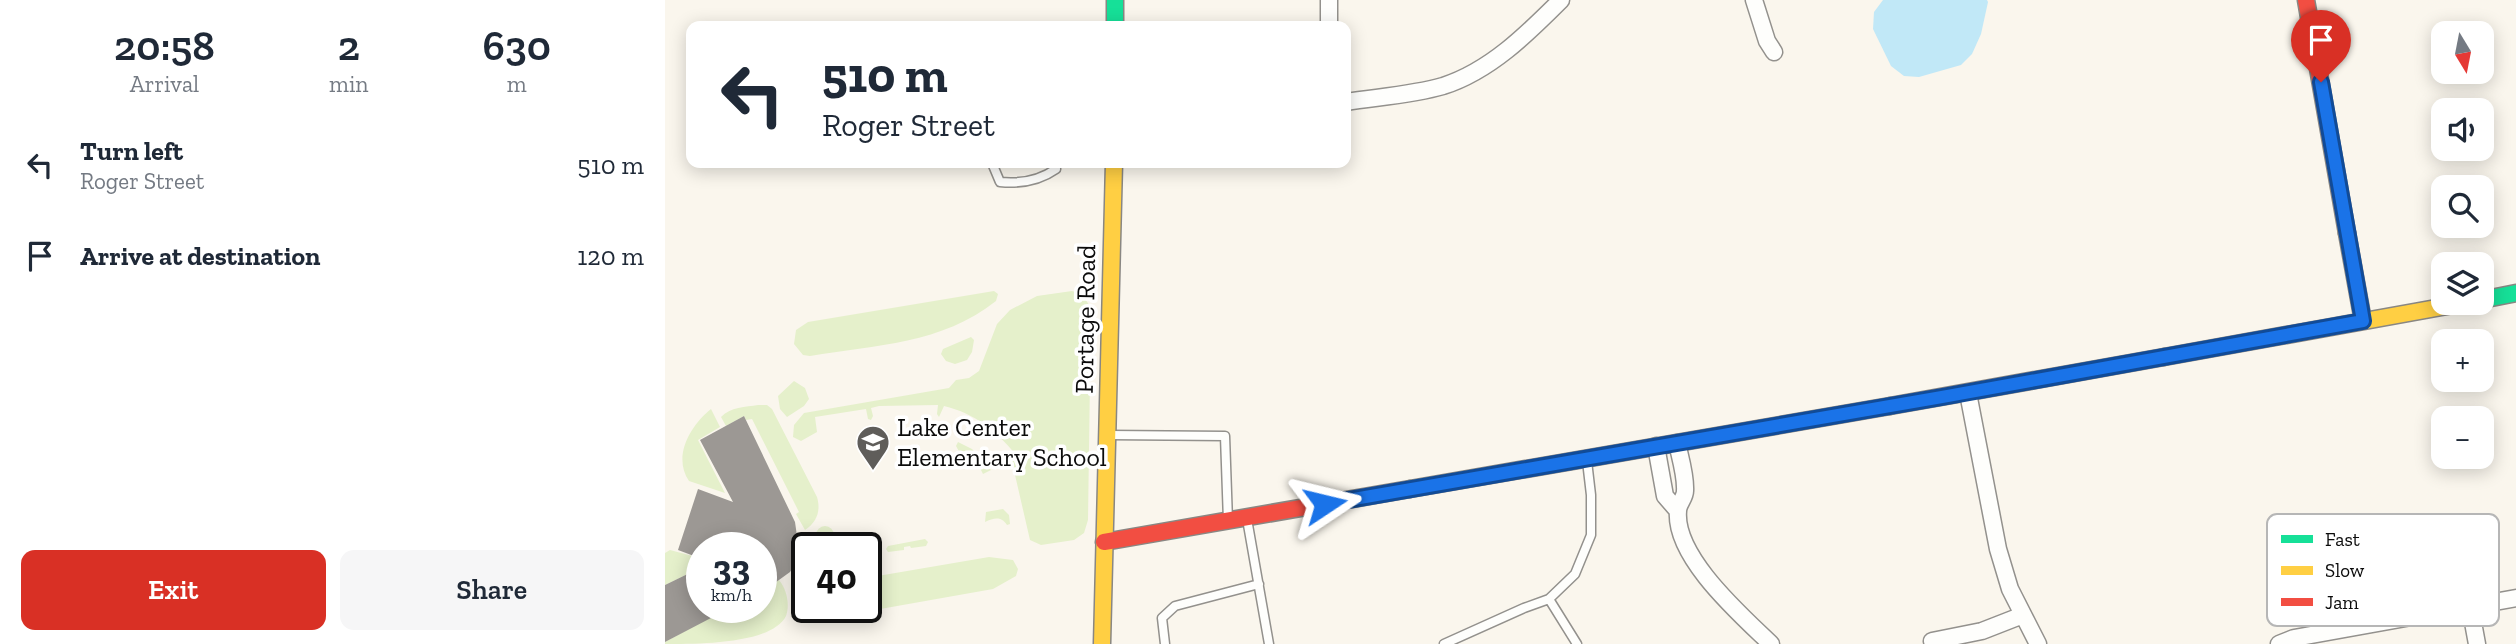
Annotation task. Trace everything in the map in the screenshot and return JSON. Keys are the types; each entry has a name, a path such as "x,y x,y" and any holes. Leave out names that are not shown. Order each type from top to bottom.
{"street":[{"path":"1115,0 1115,21"},
{"path":"1329,0 1329,21"},
{"path":"1351,101 1441,86 1465,78 1504,53 1561,0"},
{"path":"1754,0 1766,41 1774,52"},
{"path":"2306,0 2363,321"},
{"name":"Portage Road","path":"1103,644 1114,168"},
{"path":"2494,297 2516,293"},
{"path":"1104,542 1968,393 2431,309"},
{"path":"1968,393 1998,549 2010,589 2038,644"},
{"path":"1677,443 1685,491 1678,511 1681,532 1691,556 1711,585 1772,644"},
{"path":"1656,446 1665,496 1678,511"},
{"path":"1932,641 1982,631 2023,615"},
{"path":"2279,644 2294,638 2360,626"},
{"path":"2474,626 2477,644"}],"lane":[{"path":"994,168 1000,181 1012,183 1045,176 1056,168"},
{"path":"1107,435 1225,436 1228,521"},
{"path":"1444,644 1549,599 1575,575 1591,535 1591,495 1586,458"},
{"path":"1247,517 1269,644"},
{"path":"1165,644 1162,618 1175,606 1259,584"},
{"path":"1549,599 1577,644"}],"green space":[{"path":"994,291 998,294 996,301 975,315 931,334 884,345 810,356 803,355 794,344 796,330 808,322"},
{"path":"1072,291 1082,294 1091,308 1088,520 1084,533 1074,540 1041,545 1030,540 1012,462 1016,455 984,424 955,409 944,406 939,417 938,405 879,406 871,408 871,420 868,419 866,409 815,417 817,432 801,441 793,437 794,425 804,413 949,388 956,380 969,378 979,371 997,324 1010,310 1037,296"},
{"path":"971,337 974,340 972,352 967,360 955,364 946,361 941,354 943,349"},
{"path":"794,381 805,388 809,399 804,406 787,417 780,409 778,396"},
{"path":"767,405 772,409 817,497 817,516 805,530 796,514 799,512 752,419 746,420 744,416 726,426 721,417 733,409"},
{"path":"711,409 720,427 698,440 725,493 689,481 682,461 691,432"},
{"path":"958,442 972,449 991,470 983,474 973,454 962,457 956,446"},
{"path":"1003,509 1009,515 1010,524 997,519 985,522 986,512"},
{"path":"821,526 829,526 834,531 816,532"},
{"path":"925,539 928,542 926,546 910,546 904,547 904,550 888,552 886,549 888,546"},
{"path":"670,550 686,554 686,575 665,585 665,553"},
{"path":"989,557 1013,560 1018,569 1016,576 993,589 882,609 882,575"},
{"path":"779,580 784,588 788,607 786,616 766,632 733,640 665,644 700,623 777,623"}],"water":[{"path":"1883,0 1988,2 1981,34 1972,54 1961,65 1919,77 1904,76 1891,66 1873,29 1874,12"}],"building":[{"path":"744,416 795,522 796,532 791,532 791,570 777,581 777,532 686,532 686,553 678,550 698,489 733,502 700,440"},
{"path":"686,575 686,623 701,623 665,642 665,585"}],"traffic: fast":[{"path":"1115,0 1115,21"},
{"path":"2494,297 2516,293"},
{"path":"1410,489 1890,406"}],"traffic: slow":[{"path":"1102,644 1114,168"},
{"path":"2347,233 2363,321"},
{"path":"2164,357 2431,309"}],"traffic: jam":[{"path":"2306,0 2347,233"},
{"path":"1890,406 2164,357"},
{"path":"1104,542 1410,489"}],"place":[{"name":"Lake Center Elementary School","path":"873,472"}],"route":[{"path":"1325,504 2363,321 2321,82"}]}
